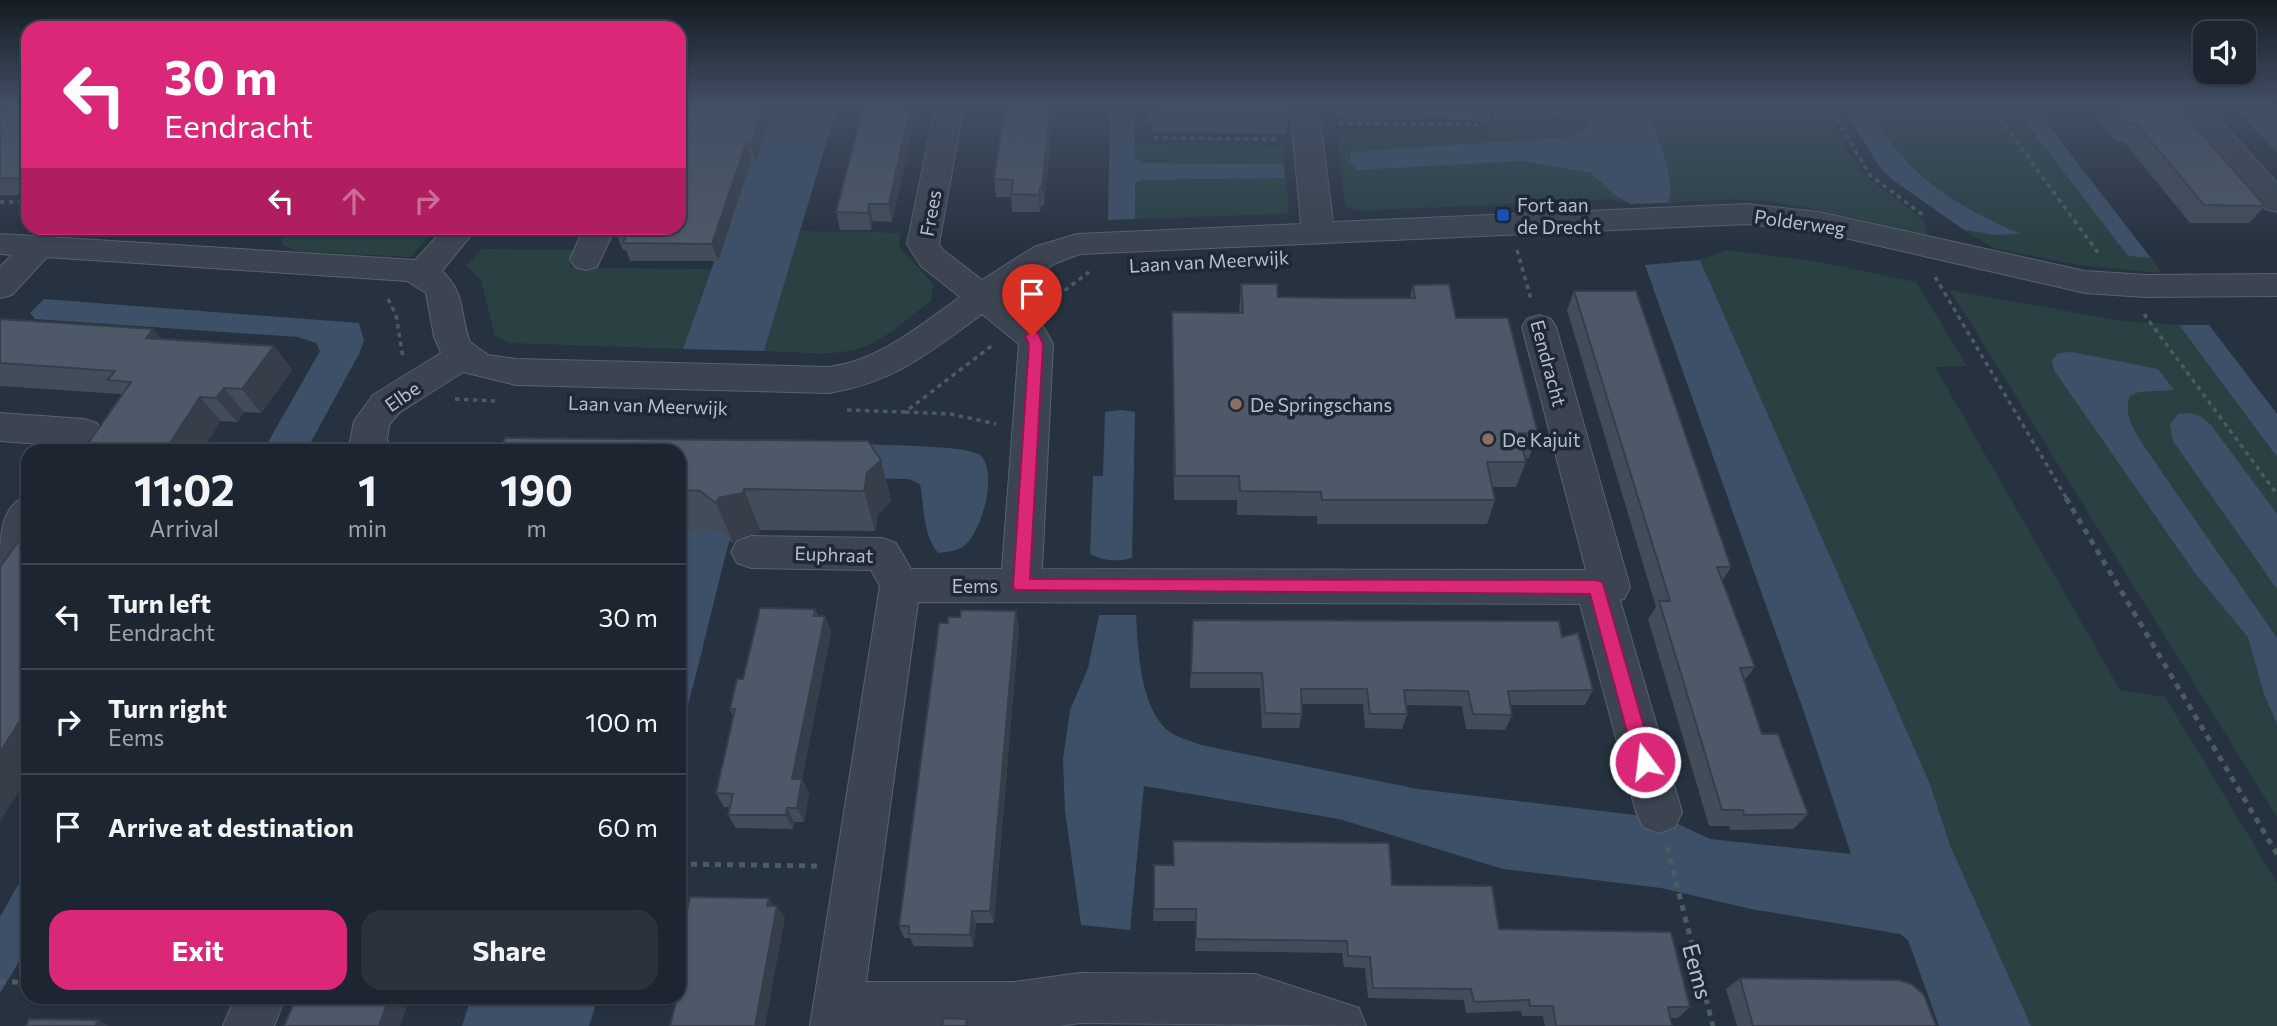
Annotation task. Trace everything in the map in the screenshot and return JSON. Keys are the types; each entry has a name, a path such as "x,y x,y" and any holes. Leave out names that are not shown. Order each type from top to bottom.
{"street":[{"name":"Frees","path":"941,152 923,244 932,258 981,298"},
{"path":"1309,152 1318,232"},
{"path":"2233,152 2277,202"},
{"name":"Polderweg","path":"1318,232 1747,214 1819,222 1937,265 2145,286 2277,285"},
{"name":"Laan van Meerwijk","path":"463,356 490,368 516,372 829,380 855,376 881,367 901,356 1045,255 1077,244 1318,232"},
{"path":"252,259 269,235"},
{"path":"422,273 456,235"},
{"path":"586,259 596,235"},
{"path":"0,244 397,268 422,273 443,289 455,346 463,356"},
{"path":"0,287 40,246"},
{"name":"Eems","path":"900,585 1021,586 1036,344 1032,336 981,298"},
{"name":"Eendracht","path":"1539,327 1610,587 1596,587"},
{"name":"Elbe","path":"369,444 372,421 386,404 463,356"},
{"path":"0,427 84,433 76,444"},
{"path":"0,549 21,520"},
{"name":"Euphraat","path":"751,552 882,554 900,585"},
{"path":"900,585 836,1016 1014,1007 1080,998 1255,1013 1341,1026"},
{"path":"1021,586 1596,587 1659,812"},
{"path":"248,1026 257,1004"}],"path":[{"path":"1856,152 1870,175 1932,221 1937,265 2277,854"},
{"path":"0,202 21,204"},
{"name":"Eendracht","path":"1516,247 1539,327"},
{"path":"905,412 1096,268"},
{"path":"379,296 389,300 396,315 410,389 434,397 506,401"},
{"path":"836,410 951,414 984,423 1031,425"},
{"name":"Eems","path":"1659,812 1683,916 1713,1026"},
{"path":"686,864 859,867"},
{"path":"0,982 21,982"}],"green space":[{"path":"1135,152 1284,152 1289,209 1287,213 1279,214 1135,219 1135,183 1141,180 1284,178 1283,164 1142,163 1135,158"},
{"path":"1339,152 1354,152 1350,161 1522,161 1561,167 1591,173 1616,196 1631,204 1609,199 1359,211 1345,206"},
{"path":"1663,152 1849,152 1858,168 1873,182 1924,220 1927,235 1775,202 1735,200 1668,203 1671,193"},
{"path":"1899,152 2049,152 2128,255 2151,258 2161,273 2078,265 1993,248 1964,230 1994,235 2019,234 1950,197 1912,167"},
{"path":"800,231 901,233 899,246 933,284 931,301 888,334 861,348 834,353 764,351"},
{"path":"284,235 429,235 411,257 297,251 284,246 281,241"},
{"path":"482,249 576,250 570,268 711,269 683,349 510,343 495,336 481,280 466,266"},
{"path":"1726,250 1815,261 1916,282 1967,366 1935,367 2120,690 2165,697 2277,883 2277,1026 2031,1026 1950,845 1930,784 1700,260"},
{"path":"1950,290 2121,321 2179,325 2277,457 2277,817"}],"water":[{"path":"753,152 824,152 764,351 683,349"},
{"path":"1109,152 1135,152 1135,157 1142,163 1283,164 1285,178 1141,180 1135,183 1135,219 1108,220"},
{"path":"1351,152 1662,152 1668,167 1670,193 1668,203 1631,204 1616,196 1591,173 1522,161 1356,170 1350,161"},
{"path":"1870,152 1899,152 1931,184 1951,198 2021,234 1994,235 1964,230 1890,178"},
{"path":"2049,152 2069,152 2151,258 2128,256"},
{"path":"1700,260 1930,784 1950,845 2031,1026 1939,1026 1908,940 1900,934 1751,909 1661,888 1503,869 1339,819 1144,786 1130,930 1081,925 1065,811 1063,759 1070,710 1088,668 1099,615 1136,615 1143,679 1153,710 1171,733 1201,745 1418,789 1643,816 1674,822 1710,839 1851,854 1805,715 1645,265"},
{"path":"44,299 359,323 364,341 310,444 267,444 320,351 316,343 298,337 35,319 30,313"},
{"path":"2179,325 2209,325 2277,414 2277,457"},
{"path":"2072,352 2158,369 2174,390 2139,392 2130,396 2130,420 2141,442 2277,638 2277,724 2264,694 2248,637 2195,573 2054,370 2052,360 2058,353"},
{"path":"1105,412 1135,412 1132,558 1111,560 1090,554 1093,476 1103,476"},
{"path":"2178,414 2200,416 2211,425 2277,514 2277,589 2173,441 2170,424"},
{"path":"869,444 974,452 981,456 986,464 986,502 971,539 958,549 938,553 929,537 920,484 908,479 749,476 729,541 686,712 686,448"},
{"path":"21,880 21,958 0,993 0,917"},
{"path":"469,1004 596,1004 589,1026 462,1026"}],"building":[{"path":"0,152 21,152 21,179 0,178"},
{"path":"686,152 743,152 712,244 623,243 626,235 686,235"},
{"path":"852,152 900,152 889,204 869,204 868,213 836,212"},
{"path":"998,152 1046,152 1039,195 1011,194 1013,180 994,179"},
{"path":"2160,152 2217,152 2265,206 2204,205"},
{"path":"1241,284 1277,284 1278,297 1415,298 1413,285 1449,284 1456,318 1508,318 1538,434 1519,433 1526,462 1487,462 1495,500 1322,500 1321,492 1240,491 1239,476 1175,476 1172,312 1243,313"},
{"path":"1574,291 1636,291 1731,567 1717,567 1755,667 1740,668 1762,734 1778,734 1808,814 1744,815 1743,810 1722,810 1659,601 1670,601"},
{"path":"0,319 153,329 146,338 274,346 242,389 224,388 216,398 200,397 169,444 88,444 131,382 107,380 115,371 0,363"},
{"path":"505,438 868,441 881,460 867,473 864,491 744,489 743,493 719,498 716,503 700,491 686,490 686,444 502,444"},
{"path":"21,538 21,719 0,752 0,567"},
{"path":"760,608 815,609 814,616 825,616 792,779 802,779 797,808 787,808 786,815 728,815 733,794 716,793 735,709 730,709 737,679 743,679"},
{"path":"961,610 1016,611 990,911 972,911 970,935 909,934 909,926 899,926 939,623 948,623 948,617 960,617"},
{"path":"1193,620 1559,621 1562,637 1578,633 1593,690 1508,691 1512,715 1473,714 1468,691 1404,690 1407,714 1370,714 1367,689 1301,689 1302,714 1265,713 1262,673 1191,673"},
{"path":"1173,841 1389,843 1392,885 1492,886 1499,929 1671,932 1690,1007 1668,1007 1672,1026 1556,1026 1553,1006 1530,1006 1529,1000 1474,1002 1471,989 1373,988 1370,957 1348,956 1347,941 1196,939 1196,909 1154,909 1154,865 1174,865"},
{"path":"690,897 769,898 767,906 777,906 755,1026 670,1026 676,1004 686,1004 686,914"},
{"path":"1740,978 1899,980 1912,984 1924,995 1936,1026 1753,1026"},
{"path":"293,1004 387,1004 379,1026 284,1026"},
{"path":"943,1018 967,1019 966,1026 942,1026"},
{"path":"29,1019 98,1020 95,1026 26,1026"}],"place":[{"name":"Fort aan de Drecht","path":"1503,215"},
{"name":"De Springschans","path":"1236,404"},
{"name":"De Kajuit","path":"1488,439"}],"route":[{"path":"1032,336 1036,344 1021,586 1596,587 1645,762"}]}
